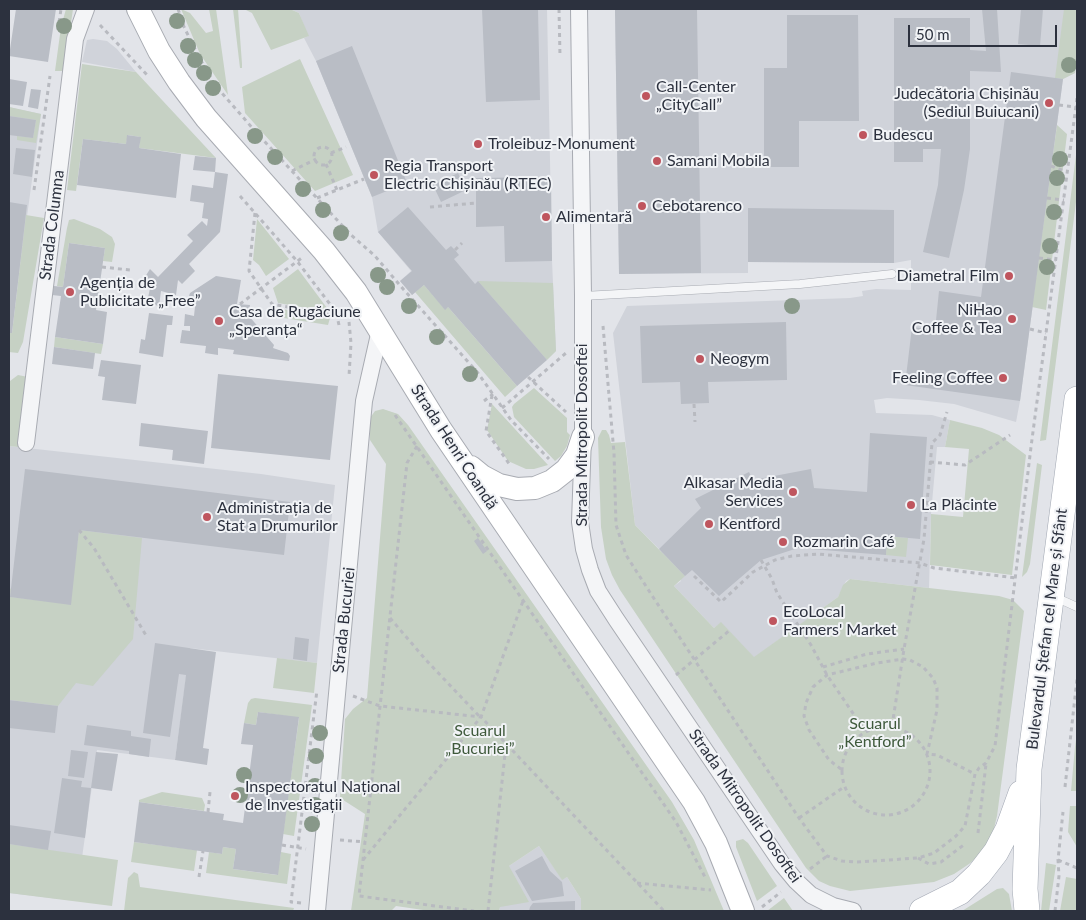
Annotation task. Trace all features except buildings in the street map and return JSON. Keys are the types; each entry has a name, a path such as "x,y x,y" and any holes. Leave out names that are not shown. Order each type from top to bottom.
{"main road":[{"name":"Strada Henri Coandă","path":"137,13 179,82 206,118 324,251 356,292 441,430 694,802 751,910"},
{"name":"Bulevardul Ștefan cel Mare și Sfânt","path":"1027,911 1025,889 1029,769 1077,400"},
{"path":"456,452 482,476 498,485 516,489 535,488 552,481 566,470 577,455 576,429"},
{"name":"Bulevardul Ștefan cel Mare și Sfânt","path":"922,911 960,892 979,874 996,852 1008,829 1029,769"}],"street":[{"name":"Strada Mitropolit Dosoftei","path":"579,9 583,296 576,429 580,522 584,549 590,570 598,591 770,847 796,881 811,896 833,906 853,911"},
{"name":"Strada Columna","path":"26,443 74,39 86,10"},
{"name":"Strada Bucuriei","path":"317,911 364,401 380,330"}],"lane":[{"path":"583,296 800,284 892,274"},
{"path":"1051,596 1077,607"}],"path":[{"path":"57,36 61,9"},
{"path":"178,9 188,35 214,84 350,234 405,289 478,373 511,420 554,465"},
{"path":"559,9 560,57"},
{"path":"86,10 150,79"},
{"path":"34,190 51,72"},
{"path":"978,833 986,763 995,746 1077,98"},
{"path":"1059,105 1076,107"},
{"path":"331,153 346,147"},
{"path":"325,148 331,153 332,159 326,164 318,163 316,160 315,153 319,149 325,148"},
{"path":"292,171 316,160"},
{"path":"326,164 337,190"},
{"path":"1052,166 1068,172"},
{"path":"317,198 364,179"},
{"path":"240,196 297,261 336,312 338,325"},
{"path":"1047,198 1064,200"},
{"path":"430,207 476,203"},
{"path":"255,213 249,271 272,304 336,316"},
{"path":"455,250 462,243"},
{"path":"240,304 305,255 300,249"},
{"path":"1039,258 1056,260"},
{"path":"102,266 130,270"},
{"path":"600,295 614,453 616,525 626,555 799,818 827,856 842,861 857,862 918,858 934,853 956,836 965,826 975,774 986,763"},
{"path":"348,316 351,343 349,378"},
{"path":"1030,329 1046,333"},
{"path":"566,343 566,363"},
{"path":"502,408 566,353"},
{"path":"528,377 567,413 576,429"},
{"path":"484,401 492,394"},
{"path":"492,394 486,431 508,464 516,468"},
{"path":"567,403 567,413"},
{"path":"694,404 695,422"},
{"path":"892,726 924,540 932,443 940,435 947,412"},
{"path":"395,415 676,822 714,897"},
{"path":"930,462 965,464 1010,435"},
{"path":"417,446 407,462 359,896 474,911"},
{"path":"79,530 94,548 147,637"},
{"path":"694,576 721,602 753,572 775,560 792,556 818,554 920,563 934,568 1016,578"},
{"path":"761,560 772,579 777,594 864,731"},
{"path":"362,861 480,717 523,600"},
{"path":"390,618 426,660 664,911"},
{"path":"662,686 695,661 730,630"},
{"path":"823,667 867,654 904,649"},
{"path":"841,769 829,760 809,730 804,716 806,703 813,687 827,675 876,663 903,659 910,660 923,668 933,678 937,688 938,710 927,754"},
{"path":"1066,787 1077,679"},
{"path":"300,911 302,903 291,902 318,683"},
{"path":"337,688 363,701 380,706 480,717"},
{"path":"892,726 913,735 921,744 927,754 930,768 929,782 924,795 914,805 902,812 888,815 874,814 862,808 851,799 844,787 841,769 842,758 855,738 864,731 892,726"},
{"path":"488,911 506,744"},
{"path":"927,754 937,755 975,774"},
{"path":"799,818 844,787"},
{"path":"208,812 210,792"},
{"path":"1055,911 1063,812"},
{"path":"282,845 297,848 323,844 364,842"},
{"path":"918,858 930,864 941,862 964,844"},
{"path":"200,877 203,851"},
{"path":"808,871 827,856"},
{"path":"1058,860 1077,868"},
{"path":"637,882 711,890"},
{"path":"751,910 781,892"}],"shaded area":[{"path":"290,9 547,9 552,261 556,351 517,386 449,307 445,310 424,285 412,295 400,281 411,271 378,232 372,197 316,61 304,38 308,36 299,13"},
{"path":"615,9 1077,9 1075,73 1063,79 1016,422 954,404 887,398 874,400 876,413 932,415 950,420 945,447 937,447 931,514 929,588 850,579 846,581 838,597 754,658 721,623 714,628 674,586 681,581 659,549 635,525 613,333 627,306 850,298 863,296 862,291 876,289 911,290 911,260 894,263 748,262 748,273 619,274"},
{"path":"87,40 107,41 117,49 136,72 82,62"},
{"path":"9,107 41,114 9,348"},
{"name":"Administrația de Stat a Drumurilor","path":"9,446 261,474 335,485 317,663 190,648 175,760 97,750 76,901 9,893"},
{"path":"539,846 562,879 567,877 581,899 581,911 499,911 509,866"}],"green space":[{"path":"66,9 73,9 64,71 55,71 61,27"},
{"path":"181,9 190,13 206,33 213,31 209,9 216,9 228,95 200,54"},
{"path":"233,9 238,9 242,68 240,68"},
{"path":"244,9 290,9 299,13 309,36 271,50 252,13"},
{"path":"1064,9 1077,9 1077,55 1075,73 1063,79 1055,78"},
{"path":"300,59 353,175 315,191 245,113 242,87"},
{"path":"82,64 136,72 216,158 139,148 140,137 128,135 126,144 83,139 76,191 67,190"},
{"path":"9,107 41,114 36,143 17,140 17,136 33,138 36,120 9,116"},
{"path":"1057,125 1067,134 1046,310 1032,307"},
{"path":"1077,147 1077,194 1046,440 1040,441"},
{"path":"26,215 44,218 23,342 18,353 9,352 9,333 12,333"},
{"path":"74,219 100,229 112,237 115,244 112,262 103,261 105,248 69,243 63,287 57,286 69,220"},
{"path":"257,219 289,259 266,276 259,265 253,260"},
{"path":"298,269 330,312 278,303 273,288"},
{"path":"478,281 553,283 556,351 547,360"},
{"path":"424,285 445,309 448,307 517,386 505,397 415,292"},
{"path":"282,309 330,318 328,325 284,318"},
{"path":"55,337 103,344 101,354 54,347"},
{"path":"18,375 28,377 18,447 9,446 10,381"},
{"path":"534,388 567,418 567,432 570,435 567,446 561,456 555,461 514,417 512,407 514,404"},
{"path":"492,404 548,465 526,469 508,461 487,430"},
{"name":"Scuarul „Bucuriei”","path":"383,409 398,414 408,425 672,802 694,840 724,911 581,911 581,899 567,877 562,880 539,846 509,866 529,902 500,907 499,911 430,911 396,906 391,911 351,911 365,814 340,798 345,719 353,709 367,698 386,464 370,440 370,418 375,411"},
{"path":"950,420 982,428 999,435 1026,455 1012,575 930,565 931,514 963,517 969,449 945,447"},
{"name":"Scuarul „Kentford”","path":"602,430 606,430 611,443 625,442 635,525 685,576 674,586 714,628 721,622 754,657 838,597 843,585 850,579 999,596 1013,600 1024,611 997,816 992,837 977,857 969,864 954,874 934,882 850,891 819,881 806,868 620,590 612,575 606,559 601,527 598,438"},
{"path":"1037,463 1042,465 1030,564 1027,572 1022,577"},
{"path":"79,530 142,538 133,639 93,686 76,683 58,706 10,700 9,705 9,588 11,589 10,597 70,604"},
{"path":"887,536 908,538 906,557 886,555"},
{"path":"277,658 317,663 314,693 273,688"},
{"path":"251,699 312,705 294,836 283,834 299,718 258,712 256,725 244,723 248,703"},
{"path":"1077,732 1077,791 1071,791 1075,747"},
{"path":"162,792 202,798 205,805 204,811 139,802 139,800"},
{"path":"1070,806 1077,806 1077,847 1068,832"},
{"path":"743,839 748,843 777,886 757,901 736,847 736,841"},
{"path":"134,842 197,850 194,871 131,862"},
{"path":"9,844 118,860 112,906 9,893"},
{"path":"223,847 236,849 233,869 277,875 281,852 291,854 287,884 206,873 209,852 222,854"},
{"path":"1046,863 1056,865 1049,911 1041,911"},
{"path":"134,872 138,874 140,887 294,908 293,911 124,911 128,878"},
{"path":"1066,877 1077,879 1077,911 1060,911"},
{"path":"1003,888 1009,894 1012,911 962,911 997,889"},
{"path":"784,898 793,911 767,911"}],"place":[{"name":"Call-Center „CityCall”","path":"646,96"},
{"name":"Judecătoria Chișinău (Sediul Buiucani)","path":"1049,103"},
{"name":"Budescu","path":"863,135"},
{"name":"Troleibuz-Monument","path":"478,144"},
{"name":"Samani Mobila","path":"657,161"},
{"name":"Regia Transport Electric Chișinău (RTEC)","path":"374,175"},
{"name":"Cebotarenco","path":"642,206"},
{"name":"Alimentară","path":"546,217"},
{"name":"Diametral Film","path":"1009,276"},
{"name":"Agenția de Publicitate „Free”","path":"70,292"},
{"name":"NiHao Coffee & Tea","path":"1012,319"},
{"name":"Casa de Rugăciune „Speranța“","path":"219,321"},
{"name":"Neogym","path":"700,359"},
{"name":"Feeling Coffee","path":"1003,378"},
{"name":"Alkasar Media Services","path":"793,492"},
{"name":"La Plăcinte","path":"911,505"},
{"name":"Administrația de Stat a Drumurilor","path":"207,517"},
{"name":"Kentford","path":"709,524"},
{"name":"Rozmarin Café","path":"783,542"},
{"name":"EcoLocal Farmers' Market","path":"773,621"},
{"name":"Inspectoratul Național de Investigații","path":"235,796"}]}
